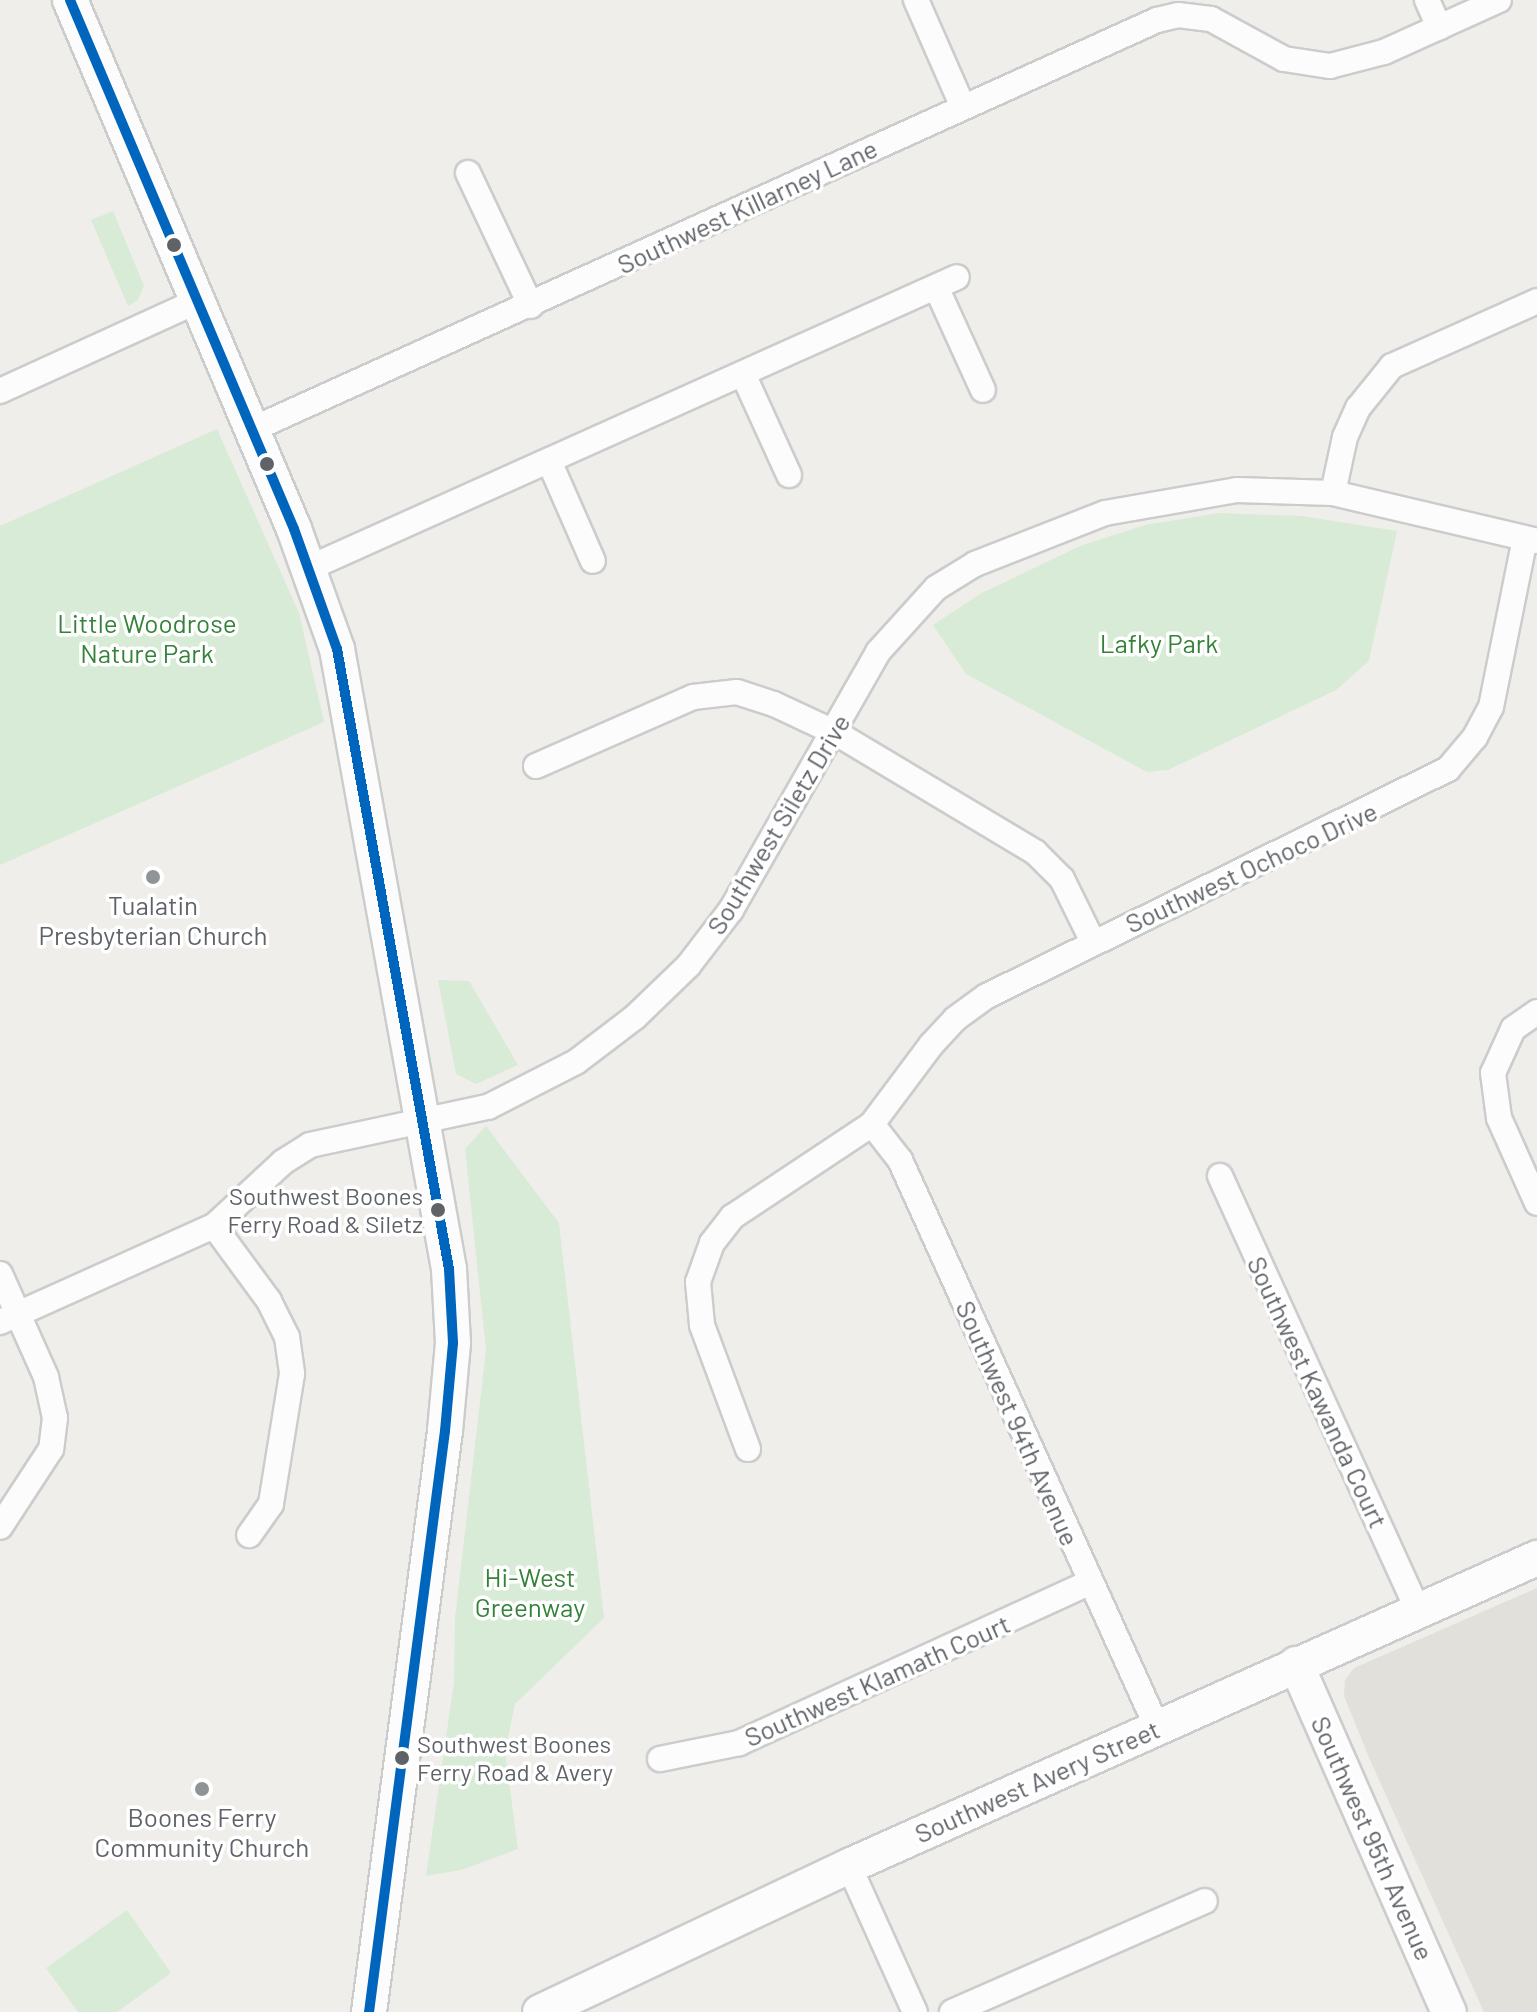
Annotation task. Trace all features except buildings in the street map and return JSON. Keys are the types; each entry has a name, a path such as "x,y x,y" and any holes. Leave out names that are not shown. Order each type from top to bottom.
{"main road":[{"path":"70,0 309,568 350,703 449,1269 453,1354 369,2012"},
{"name":"Southwest Avery Street","path":"540,2012 849,1866 1417,1608 1537,1558"},
{"name":"Southwest 95th Avenue","path":"1296,1664 1449,2012"}],"street":[{"path":"916,0 963,107"},
{"path":"1427,0 1439,27"},
{"name":"Southwest Killarney Lane","path":"251,430 531,306 1114,38 1178,15 1225,24 1284,59 1330,66 1384,52 1499,0"},
{"path":"468,173 531,306"},
{"path":"309,568 946,282 983,390"},
{"path":"1333,493 1345,437 1358,408 1392,366 1537,301"},
{"path":"0,391 195,302"},
{"path":"743,374 789,475"},
{"path":"549,461 593,561"},
{"name":"Southwest Siletz Drive","path":"9,1318 214,1226 274,1169 310,1145 422,1123 519,1095 576,1062 635,1017 688,966 731,910 836,733 863,678 898,627 936,588 975,564 1105,513 1154,501 1237,490 1333,493 1531,539"},
{"name":"Southwest Ochoco Drive","path":"748,1449 702,1325 698,1282 712,1243 732,1217 872,1124 955,1019 987,996 1448,769 1475,737 1491,707 1531,539"},
{"path":"536,766 693,697 737,692 836,733 1035,852 1062,879 1093,942"},
{"path":"1537,1012 1513,1029 1493,1073 1499,1118 1537,1203"},
{"name":"Southwest 94th Avenue","path":"872,1124 900,1160 1089,1583 1157,1727"},
{"name":"Southwest Kawanda Court","path":"1220,1176 1417,1608"},
{"path":"214,1226 269,1301 287,1337 290,1362 271,1504 249,1535"},
{"path":"0,1274 9,1318 46,1377 55,1418 51,1449 0,1527"},
{"name":"Southwest Klamath Court","path":"660,1759 739,1743 1089,1583"},
{"path":"849,1866 915,2012"},
{"path":"952,2012 1205,1901"}],"shaded area":[{"path":"1537,1588 1537,2012 1484,2012 1370,1760 1344,1696 1345,1680 1354,1668"}],"green space":[{"path":"113,211 144,286 138,300 128,306 91,220"},
{"name":"Little Woodrose Nature Park","path":"217,429 299,613 324,722 0,865 0,526"},
{"name":"Lafky Park","path":"1219,513 1302,516 1397,531 1369,661 1336,690 1168,770 1147,772 966,674 933,625 980,594 1080,546 1145,525"},
{"path":"438,980 469,981 518,1065 476,1084 456,1074"},
{"name":"Hi-West Greenway","path":"486,1126 559,1223 604,1618 515,1704 505,1751 518,1849 461,1870 426,1876 454,1682 455,1618 486,1350 465,1149"},
{"path":"127,1910 171,1973 117,2012 78,2012 46,1968"}],"transit line":[{"path":"70,0 294,529 337,649 449,1269 453,1343 445,1431 369,2012"}],"place":[{"name":"Tualatin Presbyterian Church","path":"153,877"},
{"name":"Southwest Boones Ferry Road & Siletz","path":"438,1210"},
{"name":"Southwest Boones Ferry Road & Avery","path":"402,1758"},
{"name":"Boones Ferry Community Church","path":"202,1789"}]}
